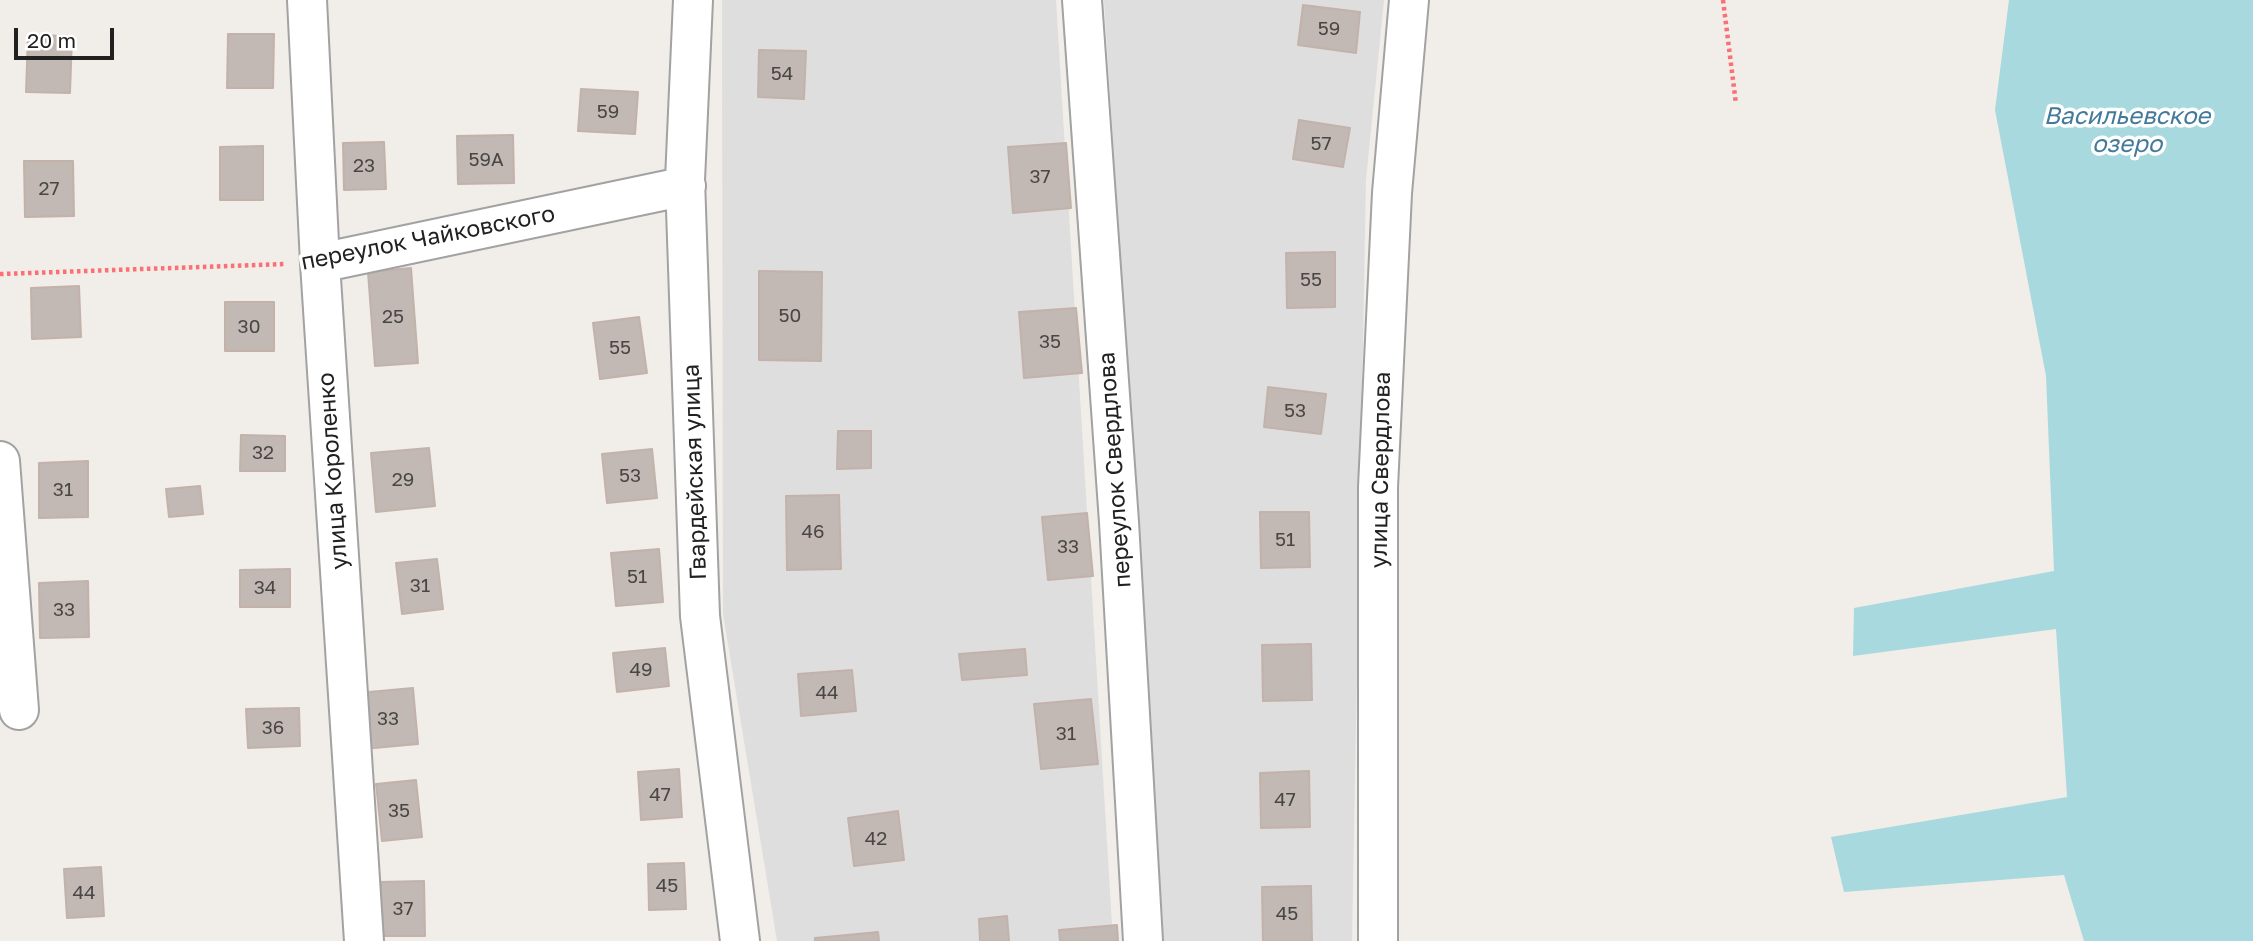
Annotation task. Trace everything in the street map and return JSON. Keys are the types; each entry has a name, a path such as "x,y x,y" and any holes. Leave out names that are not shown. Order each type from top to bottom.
{"street":[{"name":"улица Короленко","path":"307,0 320,264 364,941"},
{"name":"Гвардейская улица","path":"694,0 686,186 700,616 740,941"},
{"name":"переулок Свердлова","path":"1082,0 1119,522 1143,941"},
{"name":"улица Свердлова","path":"1378,941 1378,487 1392,193 1409,0"},
{"name":"переулок Чайковского","path":"320,264 686,186"},
{"path":"0,461 19,710"}],"path":[{"path":"1723,0 1736,104"},
{"name":"переулок Чайковского","path":"0,274 320,264"}],"shaded area":[{"path":"722,0 1056,0 1113,941 777,941 723,614"},
{"path":"1104,0 1384,0 1366,180 1352,941 1163,941"}],"water":[{"name":"Васильевское озеро","path":"2009,0 2253,0 2253,941 2084,941 2064,875 1844,892 1831,837 2067,797 2056,629 1853,656 1854,608 2054,571 2046,376 1995,110"}],"building":[{"path":"1303,5 1360,12 1356,53 1298,45"},
{"path":"228,34 274,34 273,88 227,88"},
{"path":"28,35 72,36 70,93 26,92"},
{"path":"759,50 806,51 804,99 758,97"},
{"path":"581,89 638,92 635,134 578,131"},
{"path":"1299,120 1350,128 1343,167 1293,159"},
{"path":"513,135 514,183 458,184 457,136"},
{"path":"384,142 386,189 344,190 343,143"},
{"path":"1066,143 1071,208 1013,213 1008,147"},
{"path":"263,146 263,200 220,200 220,147"},
{"path":"24,161 73,161 74,216 25,217"},
{"path":"1335,252 1335,307 1287,308 1286,253"},
{"path":"411,268 418,363 375,366 368,272"},
{"path":"759,271 822,272 821,361 759,360"},
{"path":"79,286 81,337 32,339 31,288"},
{"path":"225,302 274,302 274,351 225,351"},
{"path":"1076,308 1082,373 1024,378 1019,312"},
{"path":"639,317 647,373 600,379 593,323"},
{"path":"1268,387 1326,394 1321,434 1264,427"},
{"path":"838,431 871,431 871,468 837,469"},
{"path":"241,435 285,436 285,471 240,471"},
{"path":"429,448 435,506 376,512 371,453"},
{"path":"652,449 657,498 607,503 602,454"},
{"path":"88,461 88,517 39,518 39,463"},
{"path":"200,486 203,514 169,517 166,489"},
{"path":"839,495 841,569 787,570 786,496"},
{"path":"1260,512 1309,512 1310,567 1261,568"},
{"path":"1087,513 1093,576 1048,580 1042,517"},
{"path":"659,549 663,602 616,606 611,553"},
{"path":"437,559 443,609 402,614 396,563"},
{"path":"290,569 290,607 240,607 240,570"},
{"path":"88,581 89,637 40,638 39,583"},
{"path":"1311,644 1312,700 1263,701 1262,645"},
{"path":"665,648 669,686 617,692 613,653"},
{"path":"1025,649 1027,675 962,680 959,654"},
{"path":"852,670 856,711 801,716 798,674"},
{"path":"413,688 418,744 363,749 358,693"},
{"path":"1091,699 1098,764 1041,769 1034,704"},
{"path":"299,708 300,746 248,748 246,709"},
{"path":"679,769 682,817 641,820 638,772"},
{"path":"1309,771 1310,827 1261,828 1260,773"},
{"path":"416,780 422,837 382,841 376,784"},
{"path":"898,811 904,860 854,866 848,818"},
{"path":"684,863 686,909 649,910 648,864"},
{"path":"101,867 104,916 67,918 64,869"},
{"path":"424,881 425,936 381,936 380,882"},
{"path":"1311,886 1312,941 1263,941 1262,887"},
{"path":"1007,916 1009,941 980,941 979,919"},
{"path":"1117,925 1118,941 1060,941 1059,930"},
{"path":"878,932 879,941 815,941 815,938"}]}
